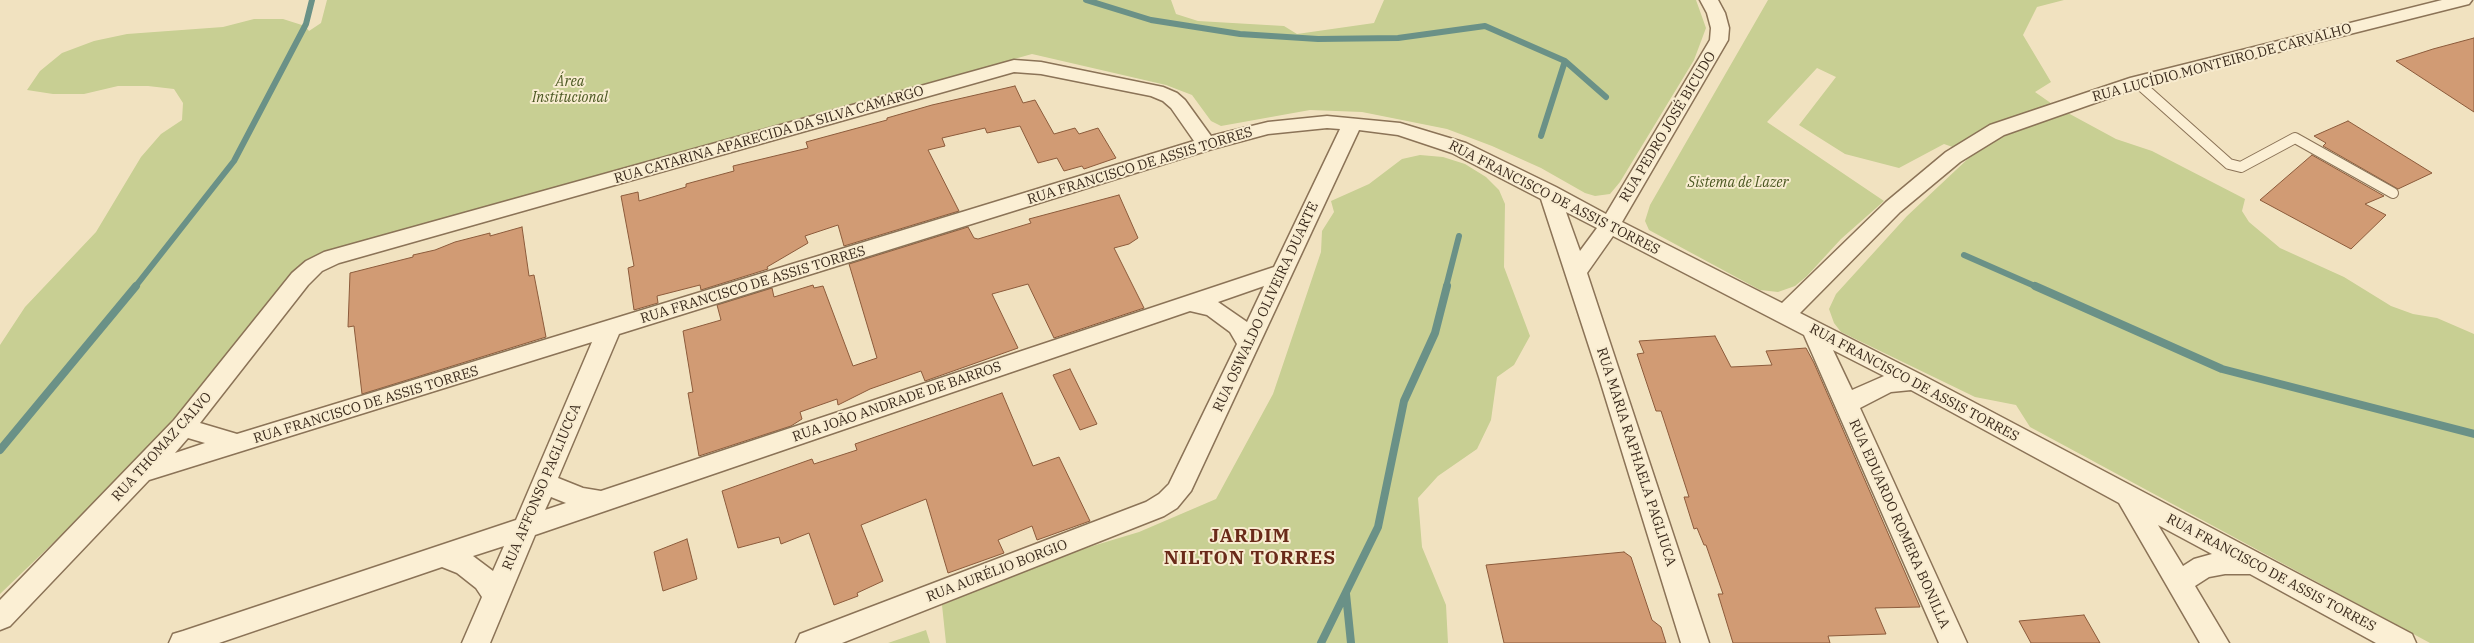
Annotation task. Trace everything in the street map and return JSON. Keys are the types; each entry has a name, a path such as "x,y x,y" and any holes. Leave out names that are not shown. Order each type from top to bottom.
{"street":[{"name":"RUA PEDRO JOSÉ BICUDO","path":"1610,225 1719,40 1718,20 1709,0"},
{"name":"RUA LUCÍDIO MONTEIRO DE CARVALHO","path":"1784,315 1893,207 1953,157 1997,130 2137,82 2463,0"},
{"name":"RUA CATARINA APARECIDA DA SILVA CAMARGO","path":"314,266 342,254 1014,66 1041,68 1156,91 1170,97 1178,104 1206,144"},
{"name":"RUA FRANCISCO DE ASSIS TORRES","path":"141,473 609,330 1206,144 1268,128 1328,122 1353,123 1400,129 1430,137 1459,148 1549,192 1914,381 2402,643"},
{"name":"RUA OSWALDO OLIVEIRA DUARTE","path":"1178,490 1353,123"},
{"name":"RUA MARIA RAPHAELA PAGLIUCA","path":"1549,192 1695,643"},
{"path":"1576,272 1610,225"},
{"name":"RUA THOMAZ CALVO","path":"0,618 183,427 300,279 314,266"},
{"name":"RUA JOÃO ANDRADE DE BARROS","path":"183,643 1282,272"},
{"path":"1190,303 1214,309 1238,326 1248,343"},
{"name":"RUA AFFONSO PAGLIUCCA","path":"476,643 609,330"},
{"name":"RUA EDUARDO ROMERA BONILLA","path":"1813,330 1953,643"},
{"name":"RUA EDUARDO ROMERA BONILLA","path":"1846,405 1871,390 1890,382 1914,381"},
{"name":"RUA FRANCISCO DE ASSIS TORRES","path":"183,427 239,444"},
{"name":"RUA JOÃO ANDRADE DE BARROS","path":"544,483 580,498 604,502"},
{"name":"RUA AURÉLIO BORGIO","path":"810,643 1155,509 1168,501 1178,490"},
{"path":"2128,497 2215,643"},
{"path":"444,556 466,565 485,580 496,594"},
{"path":"2180,582 2203,567 2225,563 2253,563"}],"lane":[{"path":"2137,82 2229,164 2241,167 2290,138 2295,138 2393,193"}],"green space":[{"name":"Área Institucional","path":"327,0 1171,0 1176,14 1198,21 1284,26 1297,34 1374,23 1384,0 1696,0 1706,28 1694,60 1620,182 1610,194 1595,196 1585,193 1541,168 1492,146 1447,129 1362,112 1310,110 1221,126 1211,121 1192,95 1166,85 1032,54 320,254 132,467 0,594 0,345 25,307 96,232 141,157 161,134 182,120 183,103 174,89 148,86 118,86 84,94 53,94 27,90 40,71 62,53 94,41 127,34 223,27 254,19 283,19 305,26 309,31 321,23"},
{"name":"Sistema de Lazer","path":"1768,0 2064,0 2037,7 2023,35 2051,82 2035,92 2055,106 2116,139 2152,151 2245,199 2242,211 2249,222 2280,248 2344,277 2391,306 2413,314 2437,318 2474,334 2474,643 2430,643 2030,427 2016,405 1975,397 1841,332 1834,323 1829,309 1836,294 1907,216 1973,154 1944,144 1899,168 1845,154 1799,125 1836,77 1817,68 1767,122 1884,201 1841,239 1807,276 1795,286 1778,292 1760,290 1649,230 1645,221 1650,205"},
{"path":"1420,155 1443,157 1465,164 1486,177 1499,190 1505,204 1504,267 1530,336 1514,365 1497,377 1491,420 1477,449 1438,476 1418,498 1422,547 1446,605 1448,643 946,643 942,605 1066,554 1139,532 1216,499 1273,394 1321,252 1322,231 1334,212 1331,201 1369,184 1402,159"},
{"path":"926,630 930,643 888,643"}],"building":[{"path":"2474,38 2474,112 2396,61 2433,49"},
{"path":"1015,86 1023,103 1035,100 1054,134 1075,128 1079,134 1098,128 1116,158 1084,169 1082,166 1064,171 1057,158 1038,163 1020,126 987,133 985,128 942,138 945,146 928,150 959,211 844,246 838,225 805,236 808,243 767,267 768,269 701,290 700,285 657,296 658,303 634,310 628,268 634,266 621,196 638,192 639,201 686,187 686,184 734,171 733,166 808,148 806,142 887,120 887,118 932,105"},
{"path":"2348,121 2432,173 2398,189 2323,146 2326,143 2314,136"},
{"path":"2312,155 2384,196 2365,204 2386,215 2351,249 2260,200"},
{"path":"1119,195 1138,238 1129,244 1114,248 1144,308 1054,338 1028,284 992,294 1018,348 925,381 921,371 870,389 838,405 837,399 800,412 802,419 791,426 699,456 688,393 693,392 683,331 721,320 717,305 772,288 774,297 813,285 814,288 823,286 853,366 877,358 849,264 968,227 974,238 978,239 1031,223 1029,219"},
{"path":"522,227 529,276 534,275 546,337 362,394 354,326 348,327 350,273 413,257 413,255 435,250 455,242 490,233 490,236"},
{"path":"1715,336 1731,367 1772,365 1766,351 1806,348 1920,607 1875,608 1886,634 1828,636 1830,643 1733,643 1718,594 1723,594 1706,545 1704,545 1697,528 1694,529 1684,497 1689,497 1661,411 1656,411 1637,354 1644,353 1639,341"},
{"path":"1070,369 1097,424 1080,430 1053,375"},
{"path":"1002,393 1033,466 1059,457 1090,521 1037,540 1032,526 998,540 1004,553 948,573 926,499 861,525 883,581 857,593 858,596 834,605 809,533 781,544 779,537 738,548 722,491 812,459 814,464 857,450 855,444"},
{"path":"687,539 697,579 663,591 654,552"},
{"path":"1624,552 1631,557 1652,620 1661,627 1666,643 1504,643 1486,565"},
{"path":"2084,615 2100,643 2031,643 2019,621"}],"waterway":[{"path":"135,287 234,161 306,24 312,0"},
{"path":"1086,0 1151,20 1240,34 1318,39 1398,38 1485,26 1565,61"},
{"path":"1541,136 1565,61"},
{"path":"1565,61 1606,97"},
{"path":"1446,287 1459,236"},
{"path":"1964,255 2037,287"},
{"path":"0,450 136,286"},
{"path":"1321,643 1378,527 1404,401 1435,333 1447,286"},
{"path":"2035,286 2222,369 2474,434"},
{"path":"1346,594 1351,643"}],"district":[{"name":"JARDIM NILTON TORRES","path":"1250,548"}]}
